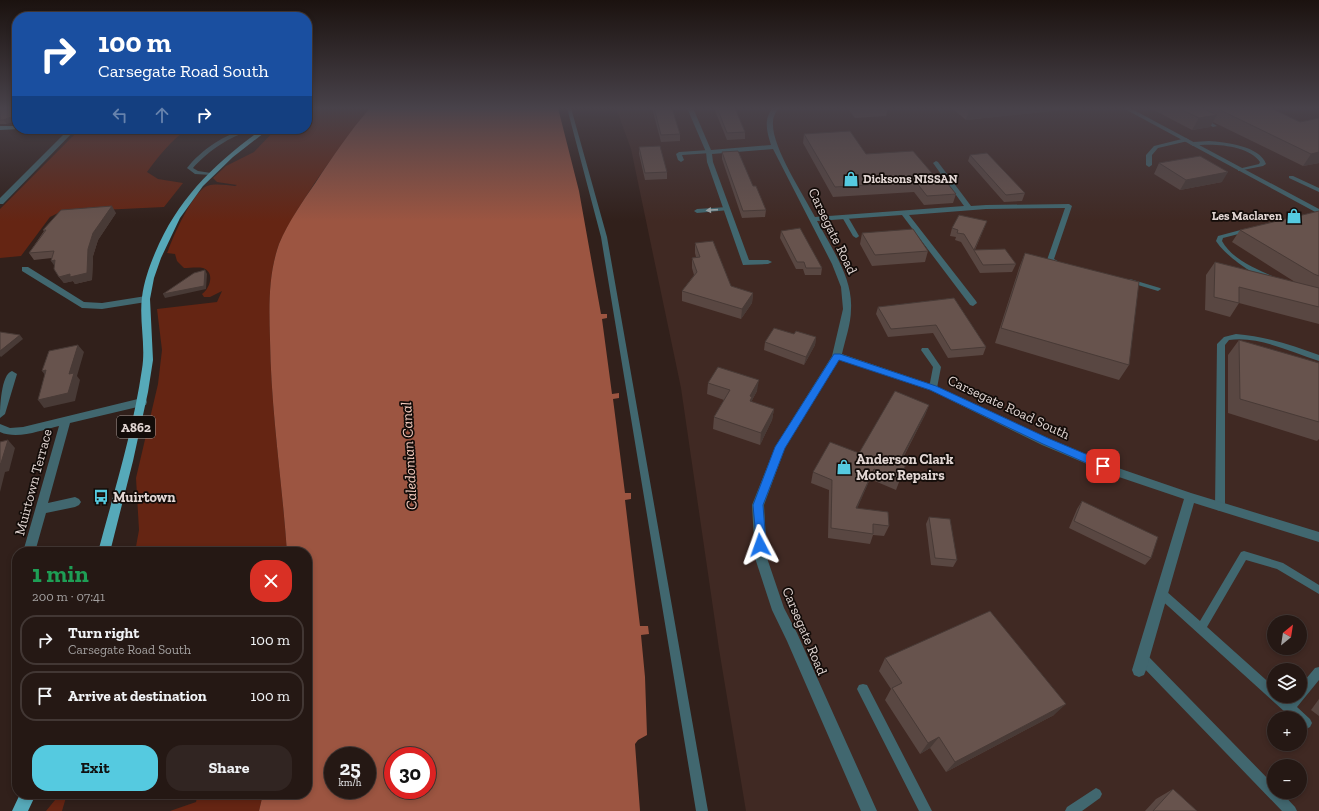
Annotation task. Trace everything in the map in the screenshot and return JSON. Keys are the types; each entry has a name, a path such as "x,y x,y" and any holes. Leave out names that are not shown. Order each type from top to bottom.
{"main road":[{"name":"A862","path":"105,547 142,402 148,366 146,299 155,262 169,229 188,198 209,174 245,146"},
{"path":"20,811 26,799"}],"street":[{"path":"0,202 56,146"},
{"path":"706,146 709,152 710,162 746,263 768,262"},
{"path":"1196,146 1319,213"},
{"path":"709,152 776,147"},
{"name":"Carsegate Road","path":"776,147 845,287 847,309 837,356 780,447 758,505 762,558 778,610 792,637 865,810"},
{"path":"936,163 969,208"},
{"path":"812,219 986,207"},
{"path":"904,213 973,303"},
{"path":"25,269 82,305 102,306 146,299"},
{"name":"Carsegate Road South","path":"837,356 933,388 1046,442 1118,472 1190,498 1319,537"},
{"path":"0,414 4,391 12,374"},
{"name":"Muirtown Terrace","path":"0,428 9,432 23,431 142,402"},
{"name":"Muirtown Terrace","path":"30,547 66,420"},
{"path":"1141,665 1190,498"},
{"path":"41,509 75,502"}],"lane":[{"path":"209,174 197,173 190,168 194,162 216,146"},
{"path":"579,146 604,236 702,811"},
{"path":"1149,165 1149,155 1156,147 1161,146"},
{"path":"1234,146 1242,148 1262,161 1263,164 1240,170"},
{"path":"681,160 679,154 709,152"},
{"path":"1291,177 1319,190"},
{"path":"986,207 1069,206 1050,260 1066,264"},
{"path":"697,211 727,209"},
{"path":"1312,215 1319,213"},
{"path":"845,217 856,236"},
{"path":"1252,230 1220,237 1219,241 1222,248 1256,272 1276,280"},
{"path":"1120,278 1158,289"},
{"path":"1220,507 1220,344 1227,338 1239,336 1253,338 1319,358"},
{"path":"926,350 937,367 933,388"},
{"path":"1201,628 1244,555 1280,566 1319,590"},
{"path":"1162,594 1267,688"},
{"path":"1141,665 1291,811"},
{"path":"1307,687 1319,672"},
{"path":"863,689 926,811"},
{"path":"1284,703 1292,711"},
{"path":"1289,708 1294,703"},
{"path":"1071,811 1096,794"}],"shaded area":[{"path":"63,146 168,146 147,172 158,179 183,183 164,207 60,212 50,217 21,256 0,258 0,209"},
{"path":"260,146 341,146 295,213 287,228 275,256 271,280 270,328 274,420 287,547 136,547 139,530 136,478 158,384 162,350 157,309 217,302 222,291 210,297 204,297 202,294 207,289 210,281 207,270 203,268 184,268 177,261 175,254 167,253 184,215 202,190 207,186 213,185 237,185 217,182 213,178 226,166 254,152"},
{"path":"630,146 1319,146 1319,811 746,811 719,649 681,388"},
{"path":"56,799 66,799 62,811 46,811"},
{"path":"197,799 262,799 259,811 170,811 196,802"}],"water":[{"name":"Caledonian Canal","path":"341,146 568,146 579,191 601,314 607,314 607,318 602,319 612,394 619,393 619,398 613,399 625,493 631,493 631,499 625,500 640,626 648,626 649,634 641,635 645,677 647,735 638,740 635,744 640,811 259,811 262,799 312,799 312,547 287,547 274,420 270,328 271,280 275,256 279,244 291,220"}],"building":[{"path":"660,146 667,172 645,173 639,147"},
{"path":"811,146 860,146 866,154 913,151 937,179 944,179 956,194 927,196 916,182 835,187"},
{"path":"1294,146 1319,146 1319,152 1311,154"},
{"path":"738,151 753,186 756,186 766,210 743,211 722,152"},
{"path":"987,153 1025,193 1006,195 970,155"},
{"path":"1200,156 1228,172 1186,180 1159,163"},
{"path":"112,206 93,233 88,249 87,273 70,277 70,274 59,277 54,269 55,260 51,261 54,251 29,253 46,230 43,230 61,210"},
{"path":"1319,211 1319,276 1240,230"},
{"path":"959,215 987,221 974,250 1005,249 1016,264 983,265 964,234 957,233 958,230 952,228"},
{"path":"800,228 822,268 806,268 804,262 797,262 781,231"},
{"path":"913,229 928,251 875,255 862,233"},
{"path":"713,241 731,286 753,293 742,309 682,291 697,272 692,258 700,257 695,243"},
{"path":"1025,253 1139,282 1129,365 1001,328"},
{"path":"1215,262 1319,288 1319,307 1239,287 1239,303 1214,297"},
{"path":"205,270 204,286 163,294 194,273"},
{"path":"954,298 986,347 951,350 936,325 891,329 878,307"},
{"path":"774,328 794,334 796,331 816,337 806,357 765,342"},
{"path":"0,332 20,335 0,351"},
{"path":"1239,340 1319,363 1319,422 1240,399"},
{"path":"78,345 69,374 74,373 68,393 38,400 46,370 42,371 49,351"},
{"path":"718,367 759,380 750,396 752,397 750,401 774,409 761,433 714,417 730,390 708,383"},
{"path":"895,391 929,405 899,462 906,464 900,479 874,469 856,508 888,512 889,526 873,524 873,534 831,528 832,480 813,472 830,442 859,453"},
{"path":"8,440 1,463 0,464 0,442"},
{"path":"1082,501 1158,537 1151,558 1074,521"},
{"path":"929,517 950,519 957,560 935,558"},
{"path":"990,611 1066,704 955,762 939,737 928,743 892,688 902,683 885,658"},
{"path":"1173,789 1197,811 1153,811"}],"place":[{"name":"Dicksons NISSAN","path":"851,179"},
{"name":"Les Maclaren","path":"1294,216"},
{"name":"Anderson Clark Motor Repairs","path":"844,467"},
{"name":"Muirtown","path":"101,497"}],"route":[{"path":"760,545 758,505 780,447 837,356 933,388 1046,442 1103,466"}]}
